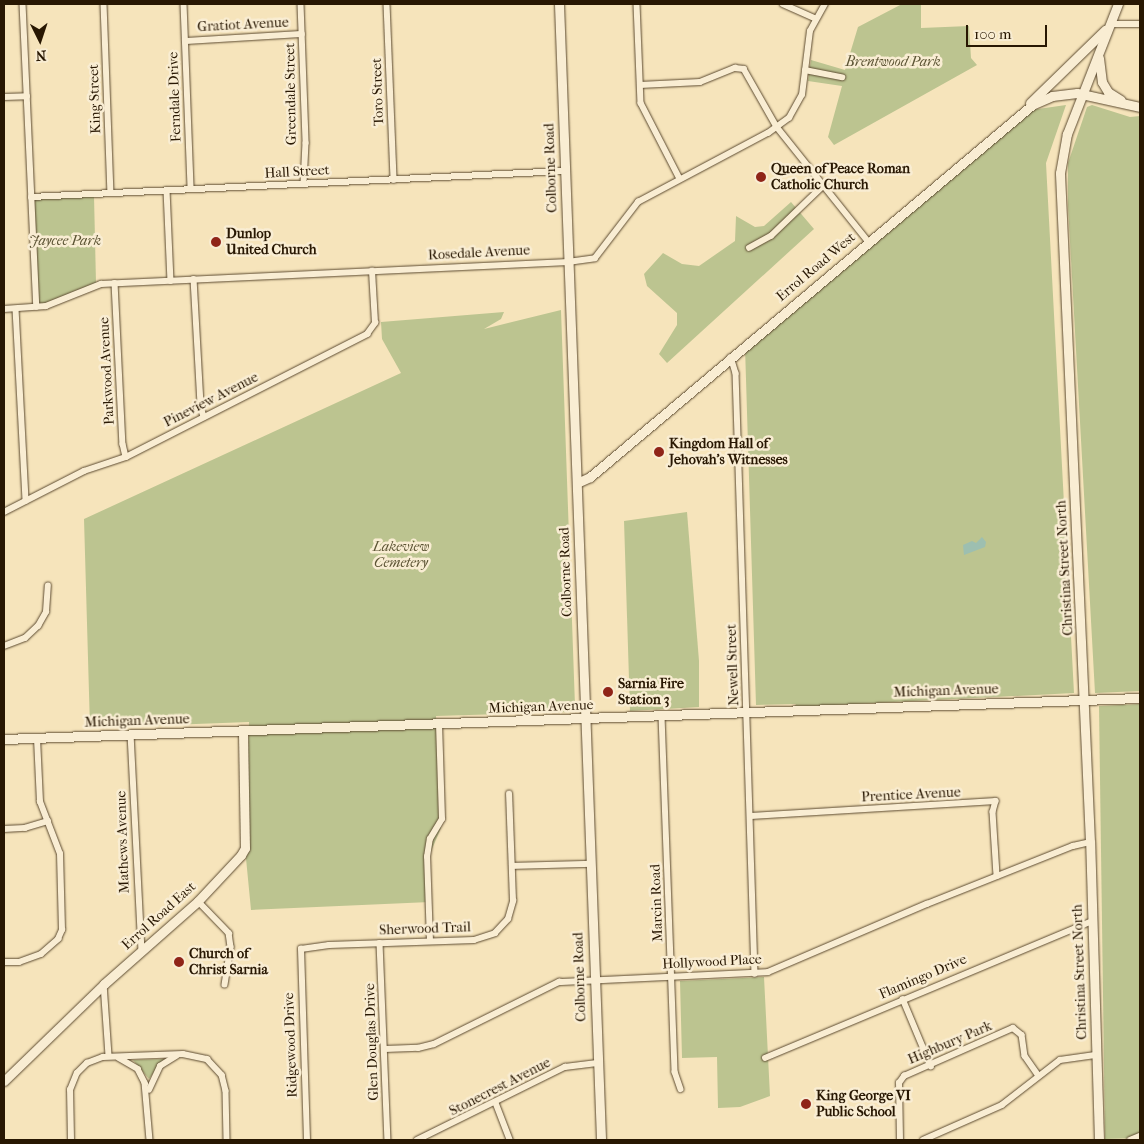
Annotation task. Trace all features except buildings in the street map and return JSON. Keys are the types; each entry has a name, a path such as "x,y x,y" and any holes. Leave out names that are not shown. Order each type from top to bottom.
{"street":[{"path":"23,4 37,307"},
{"name":"King Street","path":"104,4 112,193"},
{"name":"Ferndale Drive","path":"184,4 192,189"},
{"name":"Greendale Street","path":"301,4 306,143 304,184"},
{"name":"Toro Street","path":"387,4 394,180"},
{"name":"Colborne Road","path":"559,4 601,1140"},
{"path":"637,4 640,85 644,111 680,179"},
{"path":"783,4 814,18"},
{"name":"Rosedale Avenue","path":"4,310 37,307 55,303 91,286 115,283 568,262 590,259 600,254 636,204 777,126 794,111 802,95 814,18 825,4"},
{"name":"Christina Street North","path":"1098,1140 1097,1055 1085,700 1060,191 1064,146 1118,4"},
{"path":"1022,112 1086,52 1110,24 1140,24"},
{"name":"Gratiot Avenue","path":"185,41 302,34"},
{"path":"1099,53 1100,76 1108,92 1140,107"},
{"path":"640,85 700,82 741,68 748,74 777,126 868,241"},
{"path":"805,70 842,77"},
{"name":"Errol Road West","path":"577,483 590,477 1022,112 1052,96 1083,94 1140,107"},
{"path":"4,97 27,96"},
{"name":"Hall Street","path":"31,197 565,171"},
{"path":"749,248 771,236 824,185"},
{"path":"167,190 170,281"},
{"name":"Pineview Avenue","path":"4,512 84,471 126,458 372,332 375,323 372,271"},
{"path":"194,279 201,406 204,417"},
{"name":"Parkwood Avenue","path":"115,283 123,444 126,458"},
{"path":"16,309 26,501"},
{"name":"Newell Street","path":"731,356 736,373 755,974"},
{"path":"4,646 25,638 38,626 46,612 48,586"},
{"name":"Michigan Avenue","path":"4,739 439,725 1140,698"},
{"path":"566,719 578,713 584,701"},
{"name":"Marcin Road","path":"662,716 675,1072 681,1089"},
{"path":"430,941 427,852 442,815 439,725"},
{"name":"Errol Road East","path":"4,1081 104,984 198,901 245,848 243,732"},
{"name":"Mathews Avenue","path":"131,734 142,949"},
{"path":"4,962 19,962 41,954 58,939 62,930 60,854 38,792 37,738"},
{"name":"Sherwood Trail","path":"301,949 307,946 474,940 498,930 512,906 509,794"},
{"name":"Prentice Avenue","path":"751,816 996,801 993,812 997,876"},
{"path":"4,829 25,828 48,821"},
{"name":"Hollywood Place","path":"385,1049 429,1046 554,983 672,976 755,974 771,971 997,876 1073,846 1090,842"},
{"path":"512,866 590,864"},
{"path":"198,901 229,933 231,947 225,985"},
{"name":"Flamingo Drive","path":"765,1058 1092,921"},
{"name":"Glen Douglas Drive","path":"380,943 388,1140"},
{"name":"Ridgewood Drive","path":"301,949 307,1140"},
{"path":"104,984 109,1056"},
{"path":"903,999 931,1066"},
{"name":"Highbury Park","path":"900,1140 900,1079 1013,1028 1022,1035 1025,1056 1039,1076"},
{"path":"150,1140 148,1094 151,1081 160,1066 183,1054"},
{"path":"71,1140 70,1097 74,1079 87,1063 109,1056 183,1054 202,1057 219,1070 226,1091 227,1140"},
{"path":"923,1140 1002,1105 1060,1060 1097,1055"},
{"path":"109,1056 125,1060 138,1069 148,1094"},
{"name":"Stonecrest Avenue","path":"417,1140 496,1103 565,1067 597,1062"},
{"path":"496,1103 510,1140"},
{"path":"1130,1140 1140,1136"}],"green space":[{"name":"Brentwood Park","path":"902,4 921,4 921,28 969,26 971,58 977,65 834,145 828,137 842,86 808,81 811,60 845,70 858,27"},
{"path":"1066,105 1046,163 1074,693 794,707 796,704 756,705 745,347 1031,110"},
{"path":"1092,105 1130,117 1140,116 1140,691 1095,693 1068,205 1068,163 1087,107"},
{"name":"Jaycee Park","path":"94,196 96,283 38,306 32,199"},
{"path":"791,202 814,229 667,363 659,354 677,325 677,313 647,286 644,274 663,253 682,264 699,266 735,241 736,216 755,227 764,226"},
{"name":"Lakeview Cemetery","path":"561,310 575,706 569,712 436,716 442,806 441,828 429,856 430,902 251,910 245,848 249,722 90,728 84,519 401,373 382,339 381,322 504,312 501,319 484,329"},
{"path":"687,512 699,661 699,707 630,711 624,521"},
{"path":"1140,704 1140,1138 1105,1139 1099,706"},
{"path":"764,977 770,1096 740,1107 718,1108 717,1057 682,1058 680,981"},
{"path":"163,1059 149,1079 133,1060"}],"shaded area":[{"path":"982,537 986,542 985,547 964,555 963,545 972,541 976,543"}],"place":[{"name":"Queen of Peace Roman Catholic Church","path":"761,177"},
{"name":"Dunlop United Church","path":"216,242"},
{"name":"Kingdom Hall of Jehovah's Witnesses","path":"659,452"},
{"name":"Sarnia Fire Station 3","path":"608,692"},
{"name":"Church of Christ Sarnia","path":"179,962"},
{"name":"King George VI Public School","path":"806,1104"}]}
